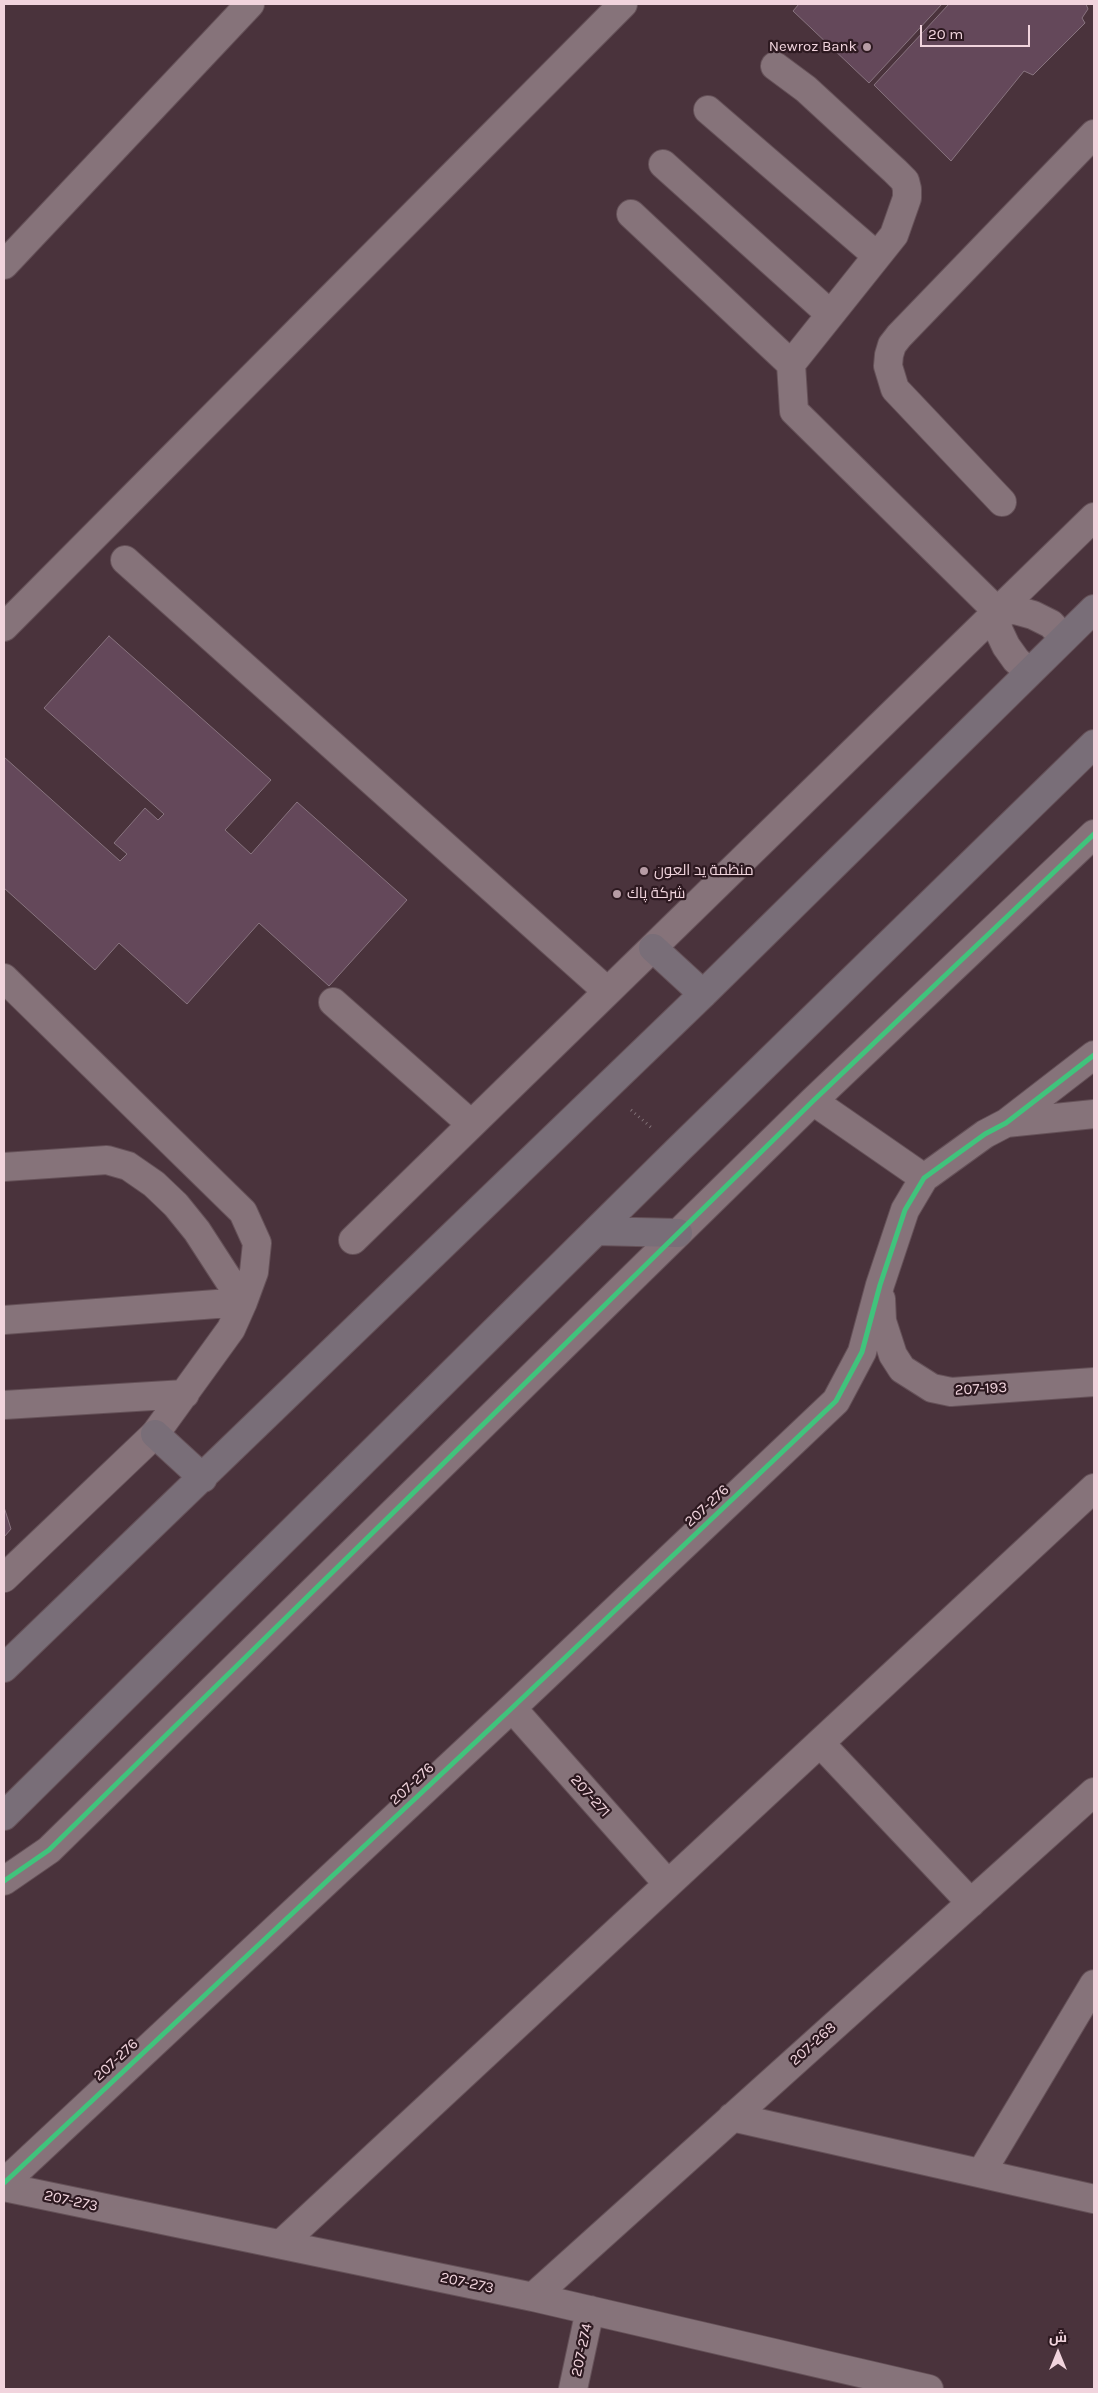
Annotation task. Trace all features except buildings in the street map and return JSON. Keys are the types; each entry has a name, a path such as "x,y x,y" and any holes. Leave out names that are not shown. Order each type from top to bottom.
{"main road":[{"path":"4,1668 703,994 1094,609"},
{"path":"4,1816 596,1231 1094,744"},
{"path":"653,948 703,994"},
{"path":"596,1231 678,1233"},
{"path":"155,1434 203,1478"}],"street":[{"path":"4,265 250,4"},
{"path":"6,619 623,4"},
{"path":"775,66 806,90 905,181 907,198 894,235 791,364 794,411 997,611 998,629 1006,646 1016,660 1029,672"},
{"path":"708,110 877,256"},
{"path":"1002,502 896,390 890,379 889,356 892,345 899,336 1094,134"},
{"path":"663,164 830,314"},
{"path":"631,214 791,364"},
{"path":"353,1240 1094,517"},
{"path":"125,560 607,991"},
{"path":"997,611 1015,610 1033,615 1051,624 1064,638"},
{"path":"4,1881 49,1850 813,1101 1094,834"},
{"path":"4,978 244,1212 257,1243 254,1272 244,1302 231,1329 155,1434 4,1578"},
{"path":"333,1002 472,1124"},
{"path":"813,1101 924,1178 978,1139 1006,1122 1094,1055"},
{"path":"1006,1122 1094,1114"},
{"path":"4,1167 107,1160 128,1166 154,1184 176,1204 197,1231 244,1302"},
{"name":"207-276","path":"4,2183 512,1708 836,1401 862,1352 880,1285 905,1210 924,1178"},
{"name":"207-193","path":"880,1285 882,1320 892,1355 902,1369 932,1388 951,1392 1094,1382"},
{"path":"4,1320 244,1302"},
{"path":"4,1405 185,1394"},
{"path":"281,2244 1094,1488"},
{"name":"207-271","path":"512,1708 668,1884"},
{"path":"820,1743 971,1903"},
{"name":"207-268","path":"532,2296 1094,1792"},
{"path":"981,2173 1094,1984"},
{"path":"732,2117 1094,2199"},
{"name":"207-273","path":"4,2187 532,2296 929,2389"},
{"name":"207-274","path":"573,2389 590,2310"}],"cycle path":[{"path":"4,1881 49,1850 813,1101 1094,834"},
{"path":"4,2183 512,1708 836,1401 862,1352 880,1285 905,1210 924,1178 985,1134 1006,1123 1094,1055"}],"place":[{"name":"Newroz Bank","path":"867,47"},
{"name":"منظمة يد العون","path":"644,871"},
{"name":"شركة پاك","path":"617,894"}]}
